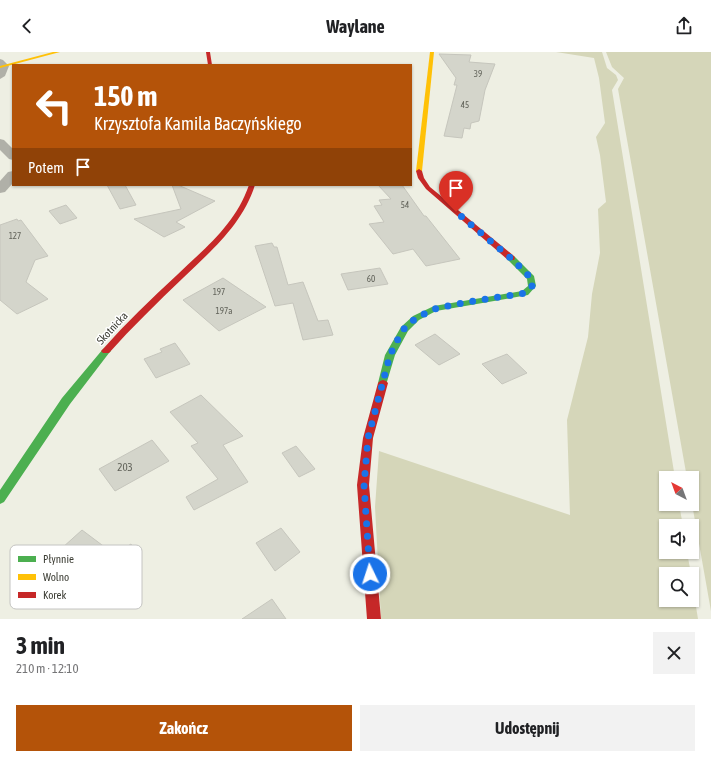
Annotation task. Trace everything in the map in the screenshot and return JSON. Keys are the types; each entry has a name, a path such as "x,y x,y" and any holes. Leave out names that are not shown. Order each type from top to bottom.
{"street":[{"path":"0,76 1,65 58,52"},
{"path":"208,52 210,64"},
{"path":"374,619 364,485 368,438 390,355 404,329 416,318 434,309 525,293 532,286 531,278 513,260 428,188 421,178 419,170 432,52"},
{"path":"0,143 12,155"},
{"path":"0,189 12,176"},
{"name":"Skotnicka","path":"0,499 52,421 90,369 129,327 226,230 243,210 251,195 252,186"}],"green space":[{"path":"556,52 602,52 607,68 616,75 618,80 612,90 674,471 659,471 659,511 680,511 682,519 659,519 659,559 688,559 690,567 659,567 659,607 696,607 698,619 381,619 375,507 379,451 570,515 567,420 588,337 592,294 600,253 598,209 606,202 600,155 596,137 605,123 599,78 594,58"},
{"path":"606,52 711,52 711,611 699,543 699,519 695,519 693,511 699,511 699,471 686,471 618,89 624,78 612,67"}],"building":[{"path":"439,54 471,55 469,62 495,64 485,90 479,121 471,123 470,129 464,128 462,138 444,136 457,85 454,85 456,78"},
{"path":"108,186 126,186 136,205 120,209"},
{"path":"172,186 180,186 215,201 176,222 185,227 164,237 134,219 181,209"},
{"path":"379,186 403,186 424,216 426,216 460,259 426,266 413,249 393,254 369,224 384,222 374,206 382,205 379,200 391,199"},
{"path":"66,205 77,218 60,224 49,211"},
{"path":"17,219 18,221 21,220 48,256 35,260 26,282 48,299 17,314 0,300 0,225"},
{"path":"272,243 274,247 277,247 288,285 303,282 318,321 328,320 333,335 303,340 293,303 275,306 255,246"},
{"path":"380,268 388,284 348,290 341,274"},
{"path":"223,278 266,307 219,331 183,300"},
{"path":"435,334 460,354 439,365 415,345"},
{"path":"175,343 190,364 156,378 144,359 162,352 160,349"},
{"path":"507,354 527,373 502,384 482,364"},
{"path":"201,395 243,436 223,445 248,482 194,510 186,497 218,479 191,446 198,443 170,412"},
{"path":"152,440 169,461 115,491 99,469"},
{"path":"296,446 315,469 299,477 282,453"},
{"path":"281,528 300,552 275,571 256,543"},
{"path":"82,530 102,545 65,545"},
{"path":"272,599 286,619 242,619"}],"traffic: fast":[{"path":"383,383 390,355 404,329 416,318 434,309 525,293 532,286 531,278 511,258"},
{"path":"0,499 66,401 106,351"}],"traffic: slow":[{"path":"0,67 58,52"},
{"path":"419,171 432,52"}],"traffic: jam":[{"path":"208,52 210,64"},
{"path":"419,171 421,178 428,188 511,258"},
{"path":"106,351 137,318 218,240 239,214 247,200 252,186"},
{"path":"374,619 363,485 368,438 383,383"}],"route":[{"path":"370,574 364,485 368,438 390,355 398,339 404,329 416,318 434,309 525,293 532,286 531,278 513,260 456,212"}]}
